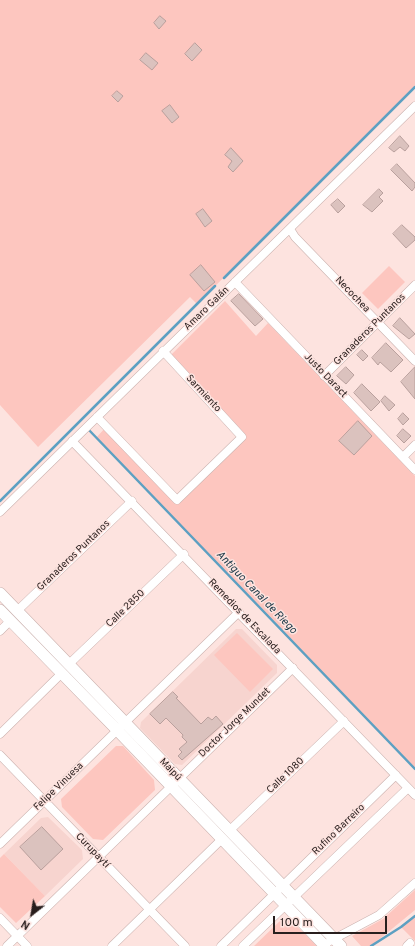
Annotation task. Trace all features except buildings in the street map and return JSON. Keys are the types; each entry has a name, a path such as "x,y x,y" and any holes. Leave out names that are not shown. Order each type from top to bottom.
{"street":[{"name":"Amaro Galán","path":"0,512 415,106"},
{"name":"Necochea","path":"290,229 295,237 415,361"},
{"name":"Justo Daract","path":"235,282 415,470"},
{"name":"Granaderos Puntanos","path":"324,376 377,321 415,285"},
{"name":"Sarmiento","path":"97,417 177,500 242,437 163,351"},
{"name":"Remedios de Escalada","path":"72,441 184,554 415,795"},
{"path":"403,457 415,445"},
{"name":"Granaderos Puntanos","path":"17,611 132,501"},
{"name":"Calle 2850","path":"0,734 184,554"},
{"name":"Maipú","path":"0,593 17,611 65,669"},
{"name":"Maipú","path":"0,610 10,621 65,669 279,889 293,897 338,942"},
{"name":"Felipe Vinuesa","path":"0,844 239,612"},
{"path":"0,630 10,621"},
{"name":"Doctor Jorge Mundet","path":"7,946 293,668"},
{"name":"Calle 1080","path":"112,946 344,721"},
{"name":"Curupaytí","path":"0,755 185,946"},
{"name":"Rufino Barreiro","path":"221,946 396,775"},
{"name":"Rufino Barreiro","path":"285,905 408,788"},
{"path":"325,946 338,942 379,915 390,907 415,883"},
{"name":"Maipú","path":"279,889 285,905 325,946"},
{"path":"242,946 285,905"},
{"path":"0,918 27,946"}],"shaded area":[{"path":"0,0 415,0 415,88 197,304 190,297 38,447 0,405"},
{"path":"389,266 405,282 378,309 362,293"},
{"path":"225,301 256,336 268,323 415,476 415,768 96,438 106,427 177,500 242,437 169,357"},
{"path":"236,629 242,629 277,665 277,673 182,765 175,764 140,728 141,722"},
{"path":"237,633 273,669 250,692 214,655"},
{"path":"116,746 123,746 154,780 155,790 103,840 93,839 62,807 61,799"},
{"path":"48,817 82,850 83,859 45,896 4,854 41,818"},
{"path":"4,854 45,896 16,923 0,907 0,858"},
{"path":"415,890 415,910 371,946 361,946 352,936 383,919"},
{"path":"415,916 415,941 401,927"},
{"path":"288,918 317,946 254,946 281,920"}],"waterway":[{"path":"224,278 415,87"},
{"path":"0,501 215,286"},
{"name":"Antiguo Canal de Riego","path":"88,429 415,769"},
{"path":"205,813 242,851"},
{"path":"298,909 307,918"},
{"name":"Antiguo Canal de Riego","path":"371,946 401,927 415,916"}]}
